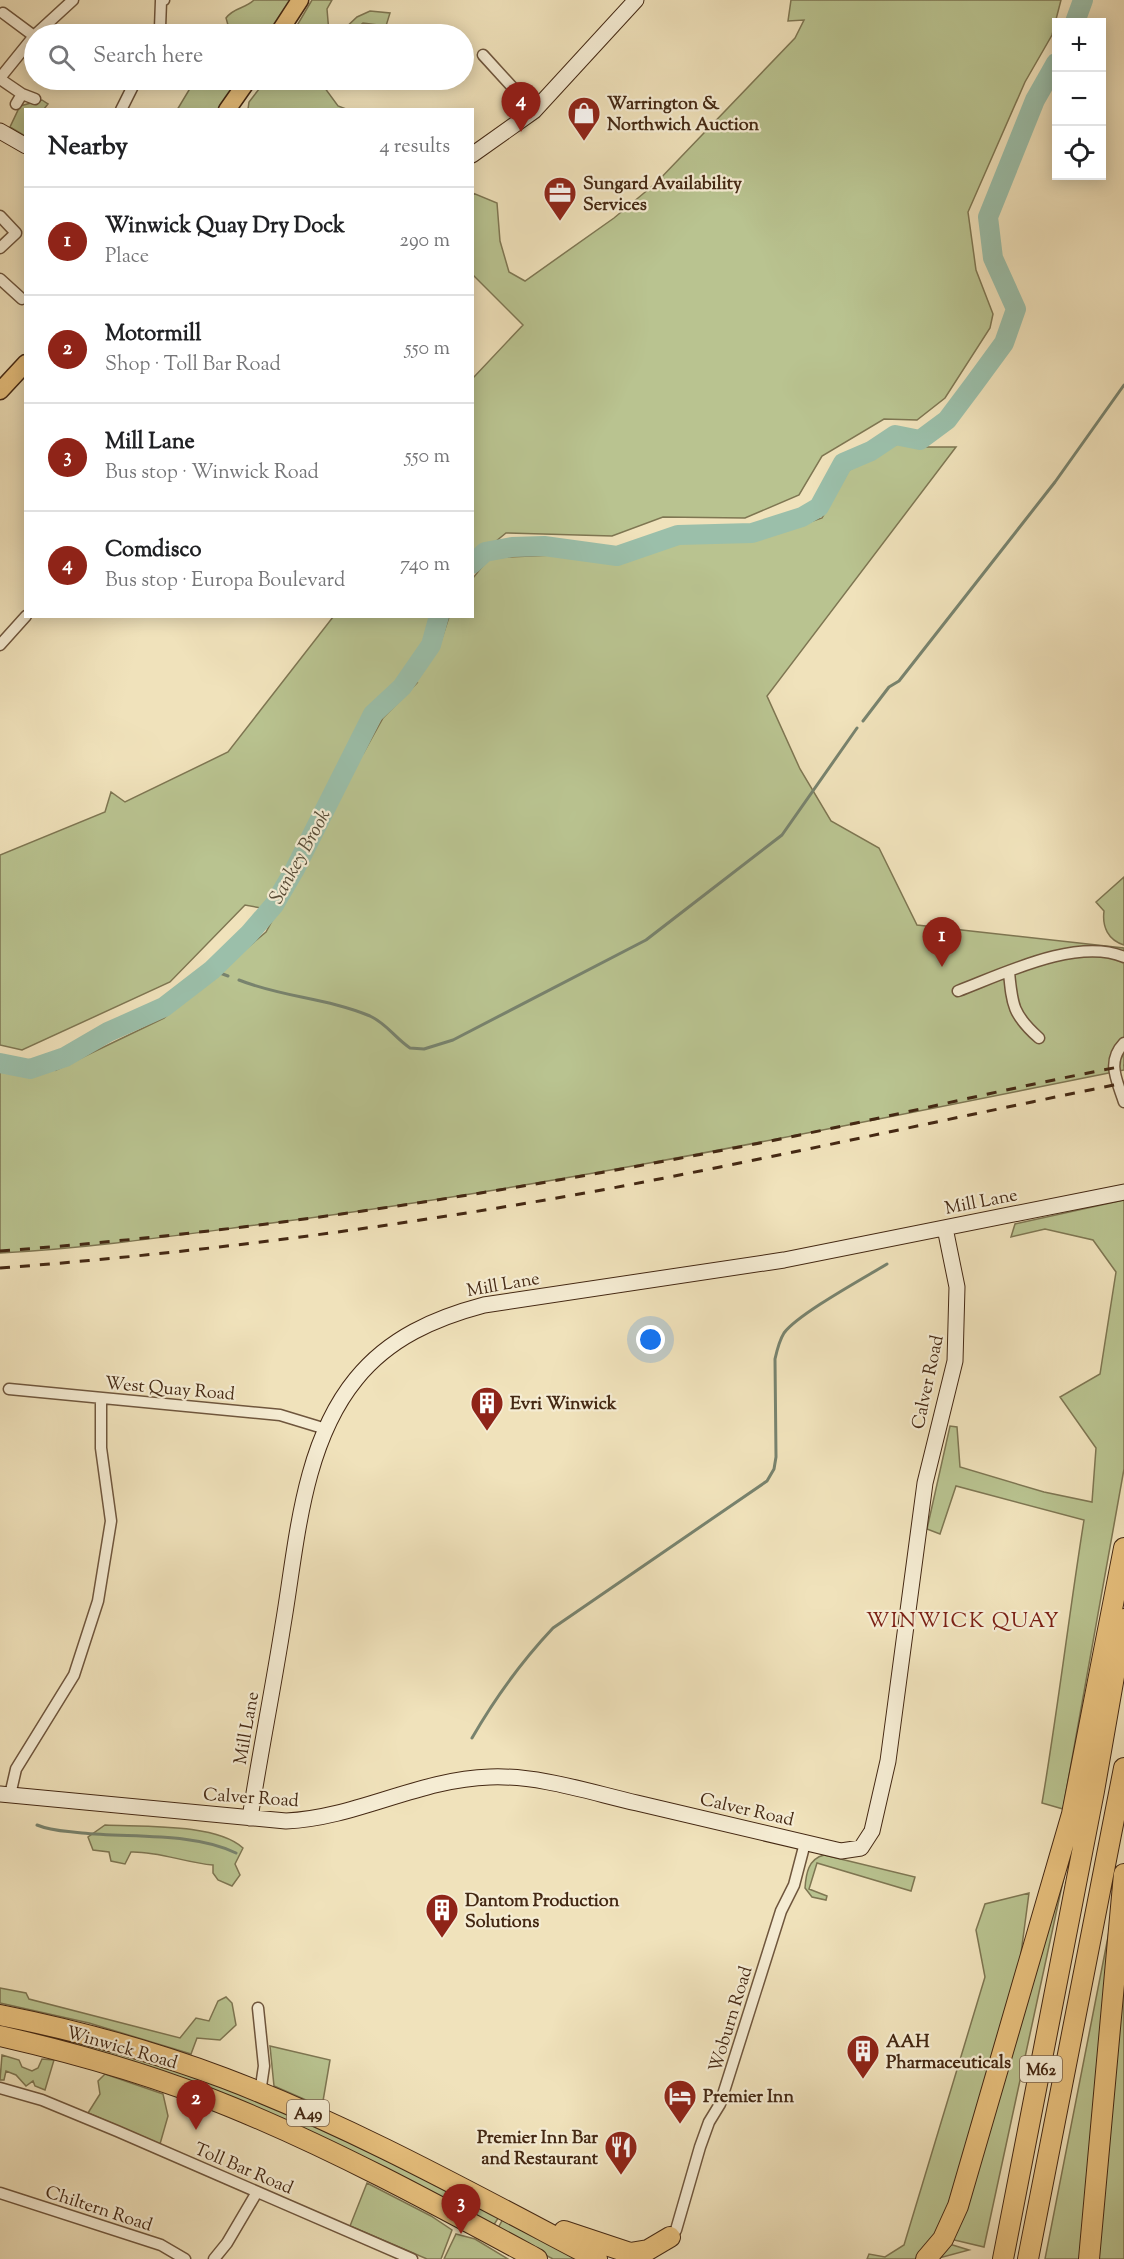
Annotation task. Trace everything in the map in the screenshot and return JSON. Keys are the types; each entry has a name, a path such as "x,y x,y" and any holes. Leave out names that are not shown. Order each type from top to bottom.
{"highway":[{"path":"926,2259 943,2239 958,2206 1072,1814 1124,1548"},
{"name":"M62","path":"1003,2259 1094,1791 1124,1619"},
{"name":"M62","path":"1028,2259 1124,1768"},
{"path":"1089,2259 1124,1874"},
{"name":"Winwick Road","path":"0,2015 142,2051 261,2093 351,2133 597,2259"},
{"name":"Winwick Road","path":"0,2036 140,2074 246,2113 348,2160 537,2259"},
{"path":"515,2216 630,2253 648,2250 670,2236"}],"main road":[{"path":"284,24 300,0"},
{"path":"228,108 241,90"},
{"path":"0,392 24,365"}],"street":[{"path":"47,24 73,0"},
{"path":"159,24 161,0"},
{"path":"474,154 534,111 636,0"},
{"path":"3,13 20,16 26,24"},
{"path":"24,49 0,79 22,94 35,99"},
{"path":"483,54 534,111"},
{"path":"122,108 131,90"},
{"path":"16,104 22,94"},
{"path":"0,131 24,145"},
{"path":"0,216 21,230 0,248"},
{"path":"0,279 22,298"},
{"path":"0,645 24,618"},
{"path":"958,991 1041,960 1076,953 1108,951 1124,957"},
{"path":"1009,972 1014,1011 1039,1038"},
{"path":"1124,1044 1114,1055 1113,1063 1124,1102"},
{"name":"Mill Lane","path":"250,1818 306,1495 326,1429 339,1402 357,1378 378,1356 414,1330 461,1311 506,1302 784,1260 1124,1192"},
{"name":"Calver Road","path":"5,1794 250,1818 310,1820 458,1781 488,1777 518,1778 569,1786 840,1851 861,1848 872,1831 885,1774 925,1483 956,1360 957,1287 945,1228"},
{"name":"West Quay Road","path":"9,1389 280,1415 326,1429"},
{"path":"5,1794 16,1769 74,1675 98,1601 111,1521 101,1448 101,1398"},
{"name":"Woburn Road","path":"670,2236 676,2230 709,2122 720,2104 781,1911 794,1885 805,1843"},
{"path":"258,2008 264,2066 261,2093"},
{"path":"29,2096 33,2083"},
{"name":"Toll Bar Road","path":"0,2088 29,2096 412,2259"},
{"path":"214,2259 227,2243 257,2192"},
{"name":"Chiltern Road","path":"0,2193 161,2245 185,2259"}],"green space":[{"path":"254,0 293,0 277,24 228,24 226,18 229,14"},
{"path":"312,0 332,0 327,9 328,24 298,24"},
{"path":"791,0 1061,0 1056,18 1052,18 1052,35 1025,82 968,212 976,270 993,314 990,328 945,398 917,420 884,419 822,456 799,495 745,518 663,517 612,536 506,533 474,559 474,377 523,325 474,276 474,193 497,203 500,241 509,272 525,281 614,218 656,183 795,38 804,20 788,21"},
{"path":"370,11 390,13 387,24 350,24 357,17"},
{"path":"189,90 234,90 221,108 178,108"},
{"path":"258,90 326,90 338,106 343,108 248,108 249,102"},
{"path":"42,100 48,104 45,108 24,108 24,135 10,127 20,106"},
{"path":"899,443 923,447 956,447 767,696 800,769 831,821 879,848 917,925 1124,948 1124,1070 703,1153 491,1191 175,1236 0,1253 0,1069 56,1064 56,1070 164,1018 266,932 327,820 261,908 245,905 170,982 22,1050 0,1045 0,855 105,812 111,792 125,802 228,752 332,618 435,618 423,643 432,658 438,650 449,618 474,618 474,577 489,558 553,555 617,563 683,542 754,541 822,518 849,470","holes":["401,679 417,683 383,718 363,754 378,718 398,697 393,687"]},
{"path":"1124,877 1124,945 1114,940 1107,932 1104,911 1096,902"},
{"path":"1124,1200 1124,1469 1063,1809 1042,1803 1084,1520 956,1486 940,1534 927,1529 950,1426 957,1427 960,1467 1044,1492 1092,1502 1096,1448 1060,1397 1100,1374 1116,1272 1093,1240 1045,1229 1011,1237 1015,1224"},
{"path":"105,1825 177,1828 215,1834 243,1848 235,1864 240,1875 232,1886 218,1880 213,1873 213,1865 141,1852 131,1852 125,1864 111,1861 109,1852 93,1850 88,1837"},
{"path":"824,1855 915,1877 911,1891 817,1863 809,1889 827,1896 826,1900 812,1897 805,1888 807,1872 814,1860"},
{"path":"1065,1872 984,2247 950,2239"},
{"path":"1117,1891 1084,2259 1045,2259"},
{"path":"1029,1893 1018,1976 943,2222 915,2259 867,2259 869,2254 885,2257 904,2245 985,1977 976,1930 985,1904"},
{"path":"1124,1959 1124,2259 1098,2259"},
{"path":"0,1988 26,1993 29,1999 180,2038 196,2018 209,2021 218,2001 226,1997 232,2003 236,2025 220,2040 197,2038 191,2054 89,2023 0,2003"},
{"path":"0,2021 101,2045 259,2099 500,2215 492,2228 335,2147 0,2029"},
{"path":"270,2046 330,2060 322,2107 274,2086"},
{"path":"2,2055 19,2060 22,2067 32,2071 38,2068 42,2059 54,2060 45,2090 35,2086 33,2081 26,2086 16,2075 6,2071 4,2080 0,2080"},
{"path":"105,2074 163,2094 168,2116 160,2144 88,2113 100,2094 98,2081"},
{"path":"367,2183 431,2216 452,2230 441,2259 427,2259 350,2226"},
{"path":"504,2217 583,2259 553,2259 497,2230"},
{"path":"456,2234 475,2239 508,2259 444,2259"},
{"path":"946,2243 969,2250 939,2258"}],"waterway":[{"name":"Sankey Brook","path":"1076,18 1083,0"},
{"name":"Sankey Brook","path":"474,562 485,552 512,547 544,546 617,556 678,535 752,533 802,517 819,507 843,463 871,451 895,435 920,440 947,420 1004,343 1016,309 993,258 988,217 1035,100 1052,70"},
{"path":"863,721 889,687 899,681 1055,482 1124,385"},
{"name":"Sankey Brook","path":"0,1063 30,1069 65,1057 108,1032 164,1007 212,970 249,934 274,905 295,869 373,714 402,687 431,645 438,618"},
{"path":"239,980 255,986 337,1005 370,1016 410,1048 424,1049 453,1040 646,940 782,835 857,728"},
{"path":"212,970 228,976"},
{"path":"472,1738 509,1681 553,1628 767,1481 774,1469 776,1457 775,1359 782,1336 803,1316 887,1264"},
{"path":"37,1825 53,1830 82,1833 181,1839 219,1846 236,1853"}],"railway":[{"path":"0,1251 191,1233 476,1194 760,1143 1124,1066"},
{"path":"0,1268 148,1255 296,1238 517,1205 724,1166 1124,1083"}],"place":[{"name":"Comdisco","path":"521,132"},
{"name":"Warrington & Northwich Auction","path":"584,142"},
{"name":"Sungard Availability Services","path":"560,222"},
{"name":"Winwick Quay Dry Dock","path":"942,967"},
{"name":"Evri Winwick","path":"487,1432"},
{"name":"Dantom Production Solutions","path":"442,1939"},
{"name":"AAH Pharmaceuticals","path":"863,2080"},
{"name":"Premier Inn","path":"680,2125"},
{"name":"Motormill","path":"196,2130"},
{"name":"Premier Inn Bar and Restaurant","path":"621,2176"},
{"name":"Mill Lane","path":"461,2234"}],"district":[{"name":"WINWICK QUAY","path":"963,1620"}]}
